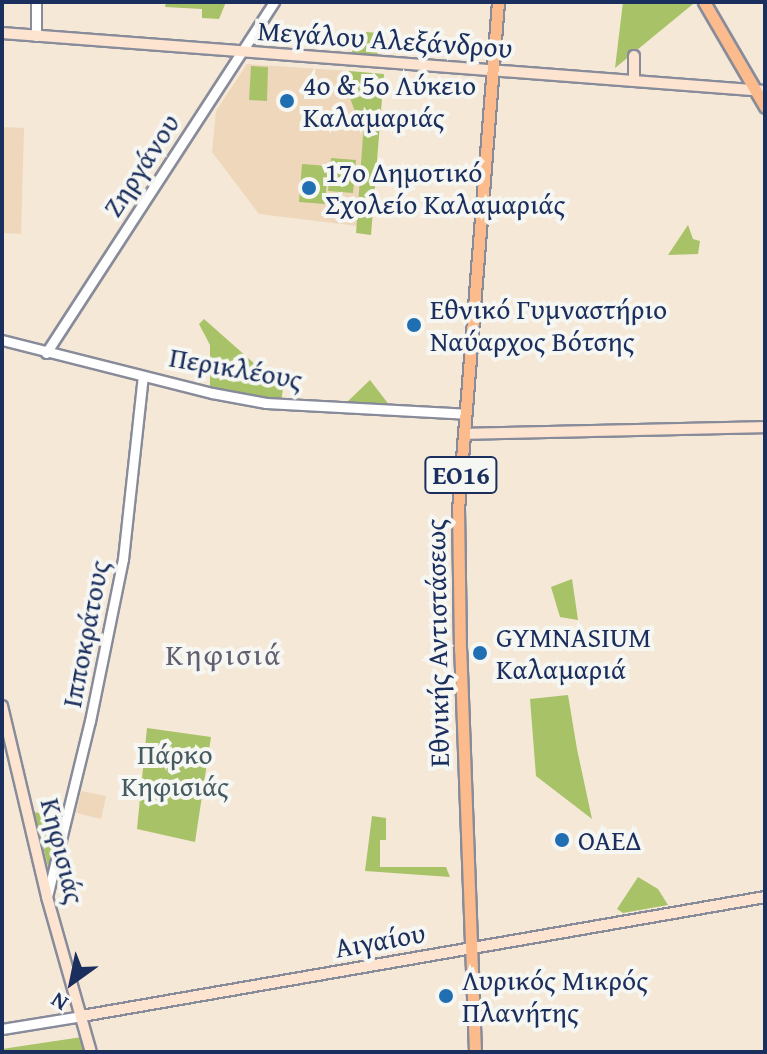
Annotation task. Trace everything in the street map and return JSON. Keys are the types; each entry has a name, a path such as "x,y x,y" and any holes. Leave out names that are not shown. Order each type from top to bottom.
{"main road":[{"name":"Εθνικής Αντιστάσεως","path":"469,949 458,510 498,2"},
{"path":"704,2 760,90 765,107"},
{"name":"Μεγάλου Αλεξάνδρου","path":"2,33 760,90"},
{"path":"634,56 634,81"},
{"path":"464,434 765,427"},
{"name":"Κηφισιάς","path":"2,706 47,897 91,1052"},
{"name":"Αιγαίου","path":"82,1016 765,897"},
{"name":"ΕΟ16","path":"469,949 475,1052"}],"street":[{"path":"36,2 36,36"},
{"name":"Ζηργάνου","path":"46,353 274,2"},
{"name":"Περικλέους","path":"2,340 46,353 266,403 466,414"},
{"name":"Ιπποκράτους","path":"47,897 90,721 121,571 143,376"},
{"name":"Αιγαίου","path":"2,1029 82,1016"}],"shaded area":[{"path":"247,64 349,71 347,90 358,120 364,120 357,226 259,214 212,152 216,111"},
{"path":"2,127 24,128 21,234 2,233"},
{"path":"81,791 106,796 101,819 76,813"}],"green space":[{"path":"166,2 226,2 219,19 202,18 202,9 165,7"},
{"path":"623,2 692,2 693,4 615,68"},
{"path":"353,31 379,33 377,60 352,58"},
{"path":"251,66 268,67 267,101 249,100"},
{"path":"349,71 384,74 371,235 356,233 364,121 358,120 347,90"},
{"path":"331,158 356,160 353,193 328,191"},
{"path":"302,164 328,166 325,204 299,202"},
{"path":"688,225 693,239 700,241 698,254 668,255"},
{"path":"204,319 283,389 281,402 210,388 210,345 199,324"},
{"path":"370,380 390,406 345,404"},
{"path":"572,579 578,620 560,617 551,587"},
{"path":"568,695 592,819 536,776 530,699"},
{"name":"Πάρκο Κηφισιάς","path":"147,728 211,737 195,842 137,829"},
{"path":"34,812 66,819 52,882"},
{"path":"372,816 386,818 386,840 380,840 380,867 446,867 450,877 365,871"},
{"path":"638,877 658,889 668,905 623,913 617,909"},
{"path":"82,1037 85,1052 2,1052 2,1049"}],"place":[{"name":"4ο & 5ο Λύκειο Καλαμαριάς","path":"287,101"},
{"name":"17ο Δημοτικό Σχολείο Καλαμαριάς","path":"309,188"},
{"name":"Εθνικό Γυμναστήριο Ναύαρχος Βότσης","path":"414,325"},
{"name":"GYMNASIUM Καλαμαριά","path":"480,653"},
{"name":"ΟΑΕΔ","path":"562,840"},
{"name":"Λυρικός Μικρός Πλανήτης","path":"446,996"}],"district":[{"name":"Κηφισιά","path":"224,654"}]}
